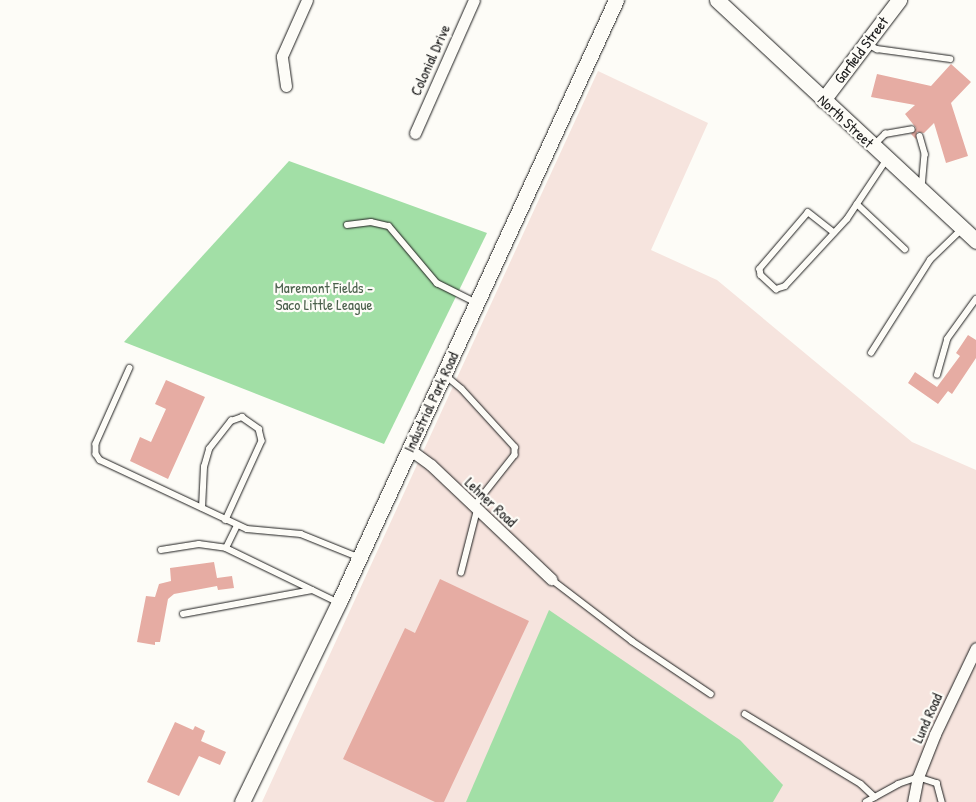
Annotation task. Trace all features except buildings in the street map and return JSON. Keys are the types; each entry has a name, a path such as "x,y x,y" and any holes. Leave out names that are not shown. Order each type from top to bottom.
{"main road":[{"name":"Industrial Park Road","path":"242,802 360,558 616,0"},
{"name":"North Street","path":"717,0 976,241"},
{"name":"Garfield Street","path":"823,100 899,0"}],"street":[{"path":"286,86 282,56 307,0"},
{"name":"Colonial Drive","path":"415,133 474,0"},
{"name":"Lehner Road","path":"409,449 431,465 551,579"},
{"name":"Lund Road","path":"913,802 918,777 976,648"}],"lane":[{"path":"866,42 877,49 950,59"},
{"path":"873,146 885,134 912,128"},
{"path":"920,136 925,154 921,191"},
{"path":"834,233 808,213 760,269 760,275 776,289 780,289 834,233 857,204 887,160"},
{"path":"857,204 906,249"},
{"path":"347,225 371,222 389,226 437,283 477,303"},
{"path":"871,353 930,260 962,229"},
{"path":"937,375 947,339 976,299"},
{"path":"130,368 96,444 96,454 109,466 226,520 257,531 301,534 360,558"},
{"path":"444,374 462,389 515,447 515,455 476,508 460,573"},
{"path":"202,508 204,467 209,450 231,421 242,417 259,429 262,441 226,520"},
{"path":"226,548 237,524"},
{"path":"160,550 199,544 226,548 339,602"},
{"path":"551,579 632,641 710,694"},
{"path":"183,614 312,590"},
{"path":"745,714 861,784 876,797"},
{"path":"866,802 918,777 938,783 942,802"}],"shaded area":[{"path":"598,71 708,123 651,250 717,280 912,442 976,470 976,802 262,802"}],"green space":[{"name":"Maremont Fields - Saco Little League","path":"289,161 487,233 384,444 124,342"},
{"path":"549,610 740,740 783,785 773,802 466,802"}]}
